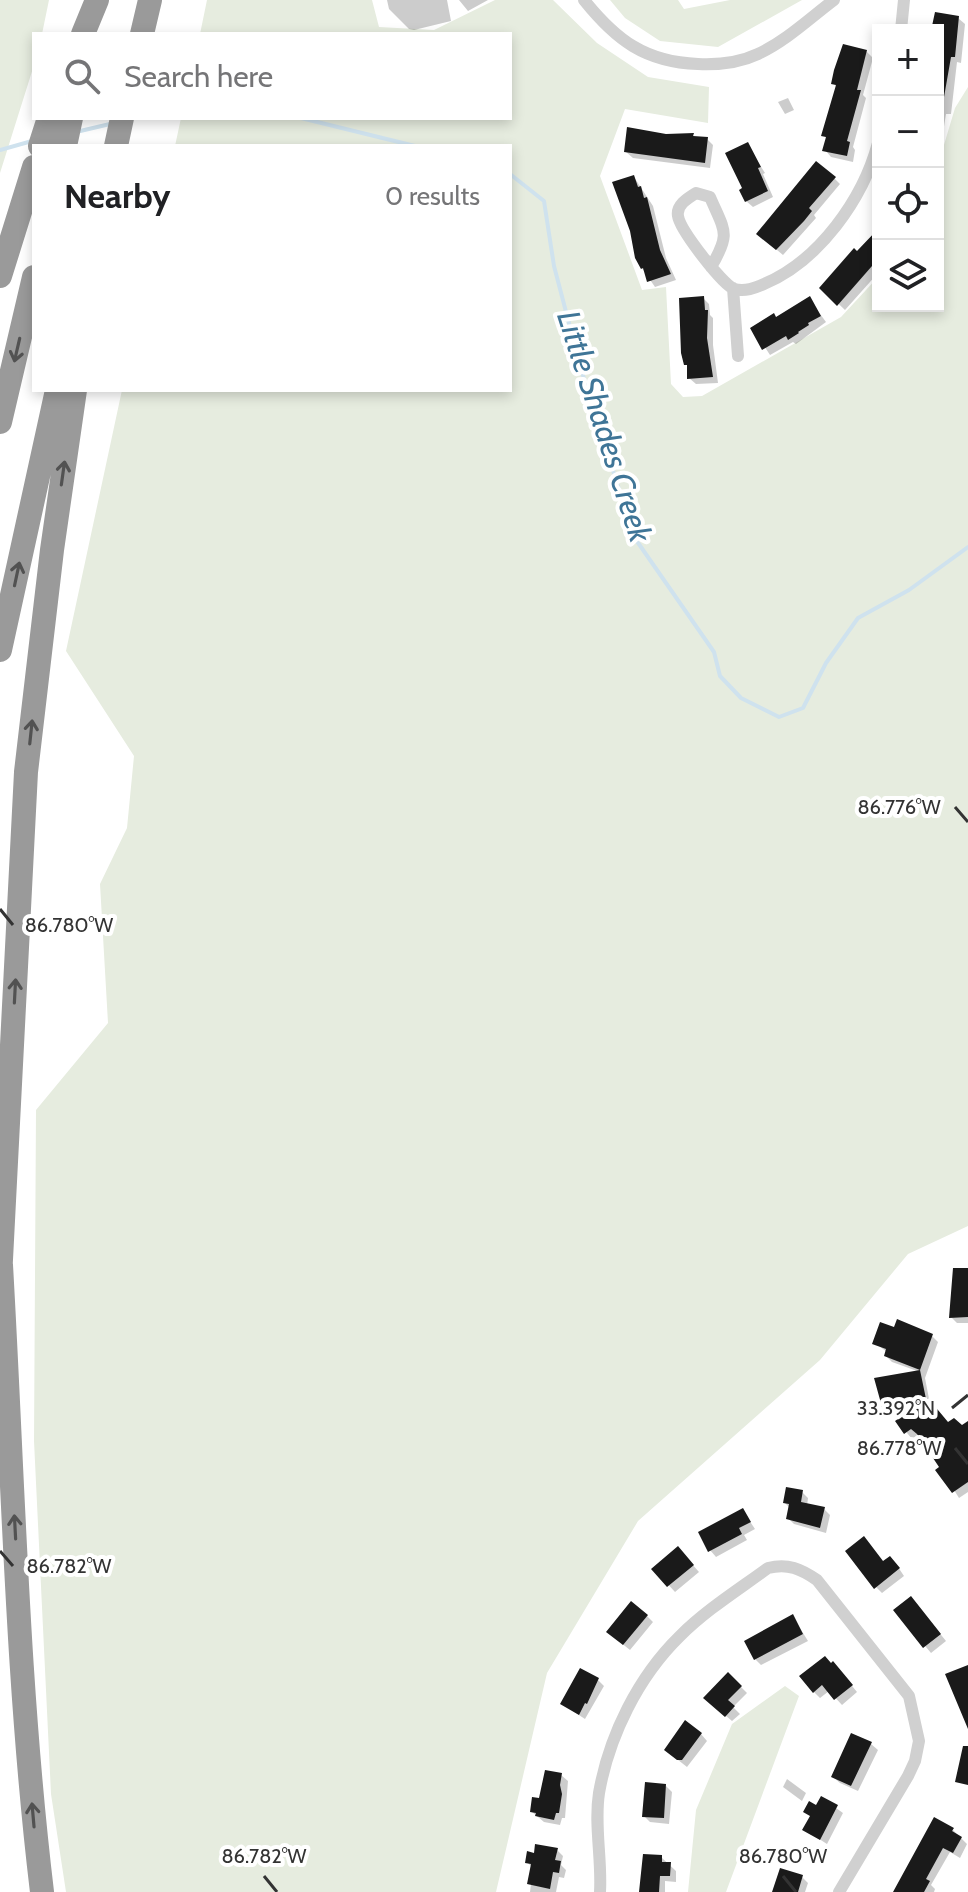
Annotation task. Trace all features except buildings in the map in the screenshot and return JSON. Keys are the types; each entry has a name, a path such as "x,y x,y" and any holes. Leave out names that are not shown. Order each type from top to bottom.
{"highway":[{"path":"84,32 98,0"},
{"path":"91,32 98,0"},
{"path":"142,32 150,0"},
{"path":"41,144 48,120"},
{"path":"65,144 71,120"},
{"path":"116,144 122,120"},
{"path":"0,276 32,174"},
{"path":"0,422 32,286"},
{"path":"0,650 57,392"},
{"path":"0,1279 26,772 52,550 75,392"},
{"path":"1,1265 28,1747 42,1892"}],"street":[{"path":"584,0 621,38 640,51 661,60 712,65 738,62 759,54 834,0"},
{"path":"902,24 904,0"},
{"path":"711,267 724,244 723,226 710,197 696,193 679,207 678,217 703,259 711,267 733,288 749,290 789,269 831,231 866,178 872,160"},
{"path":"733,288 738,356"},
{"path":"600,1892 599,1795 615,1740 640,1686 683,1633 768,1568 780,1565 800,1568 824,1587 909,1696 919,1741 908,1776 839,1892"}],"shaded area":[{"path":"0,0 49,0 42,32 32,32 32,71 0,173"},
{"path":"207,0 372,0 379,27 434,30 495,0 553,0 597,43 648,77 709,87 708,123 625,109 600,176 642,290 666,287 671,384 683,397 702,396 841,317 872,283 872,312 944,312 944,145 955,108 968,87 968,1226 908,1254 820,1360 638,1521 547,1673 496,1892 66,1892 51,1794 34,1441 36,1110 108,1023 100,884 127,828 134,756 66,651 122,392 512,392 512,144 175,144 181,120 512,120 512,32 200,32"},
{"path":"610,0 678,0 684,9 730,0 802,0 718,47 660,41 625,18"},
{"path":"785,1686 799,1696 726,1892 688,1892 696,1810 732,1724"}],"waterway":[{"name":"Little Shades Creek","path":"309,120 407,144"},
{"name":"Little Shades Creek","path":"76,132 110,124"},
{"name":"Little Shades Creek","path":"0,150 32,141"},
{"name":"Little Shades Creek","path":"512,176 544,201 554,266 581,369 634,537 714,652 720,676 741,698 779,717 803,708 826,663 858,618 909,590 968,547"}]}
